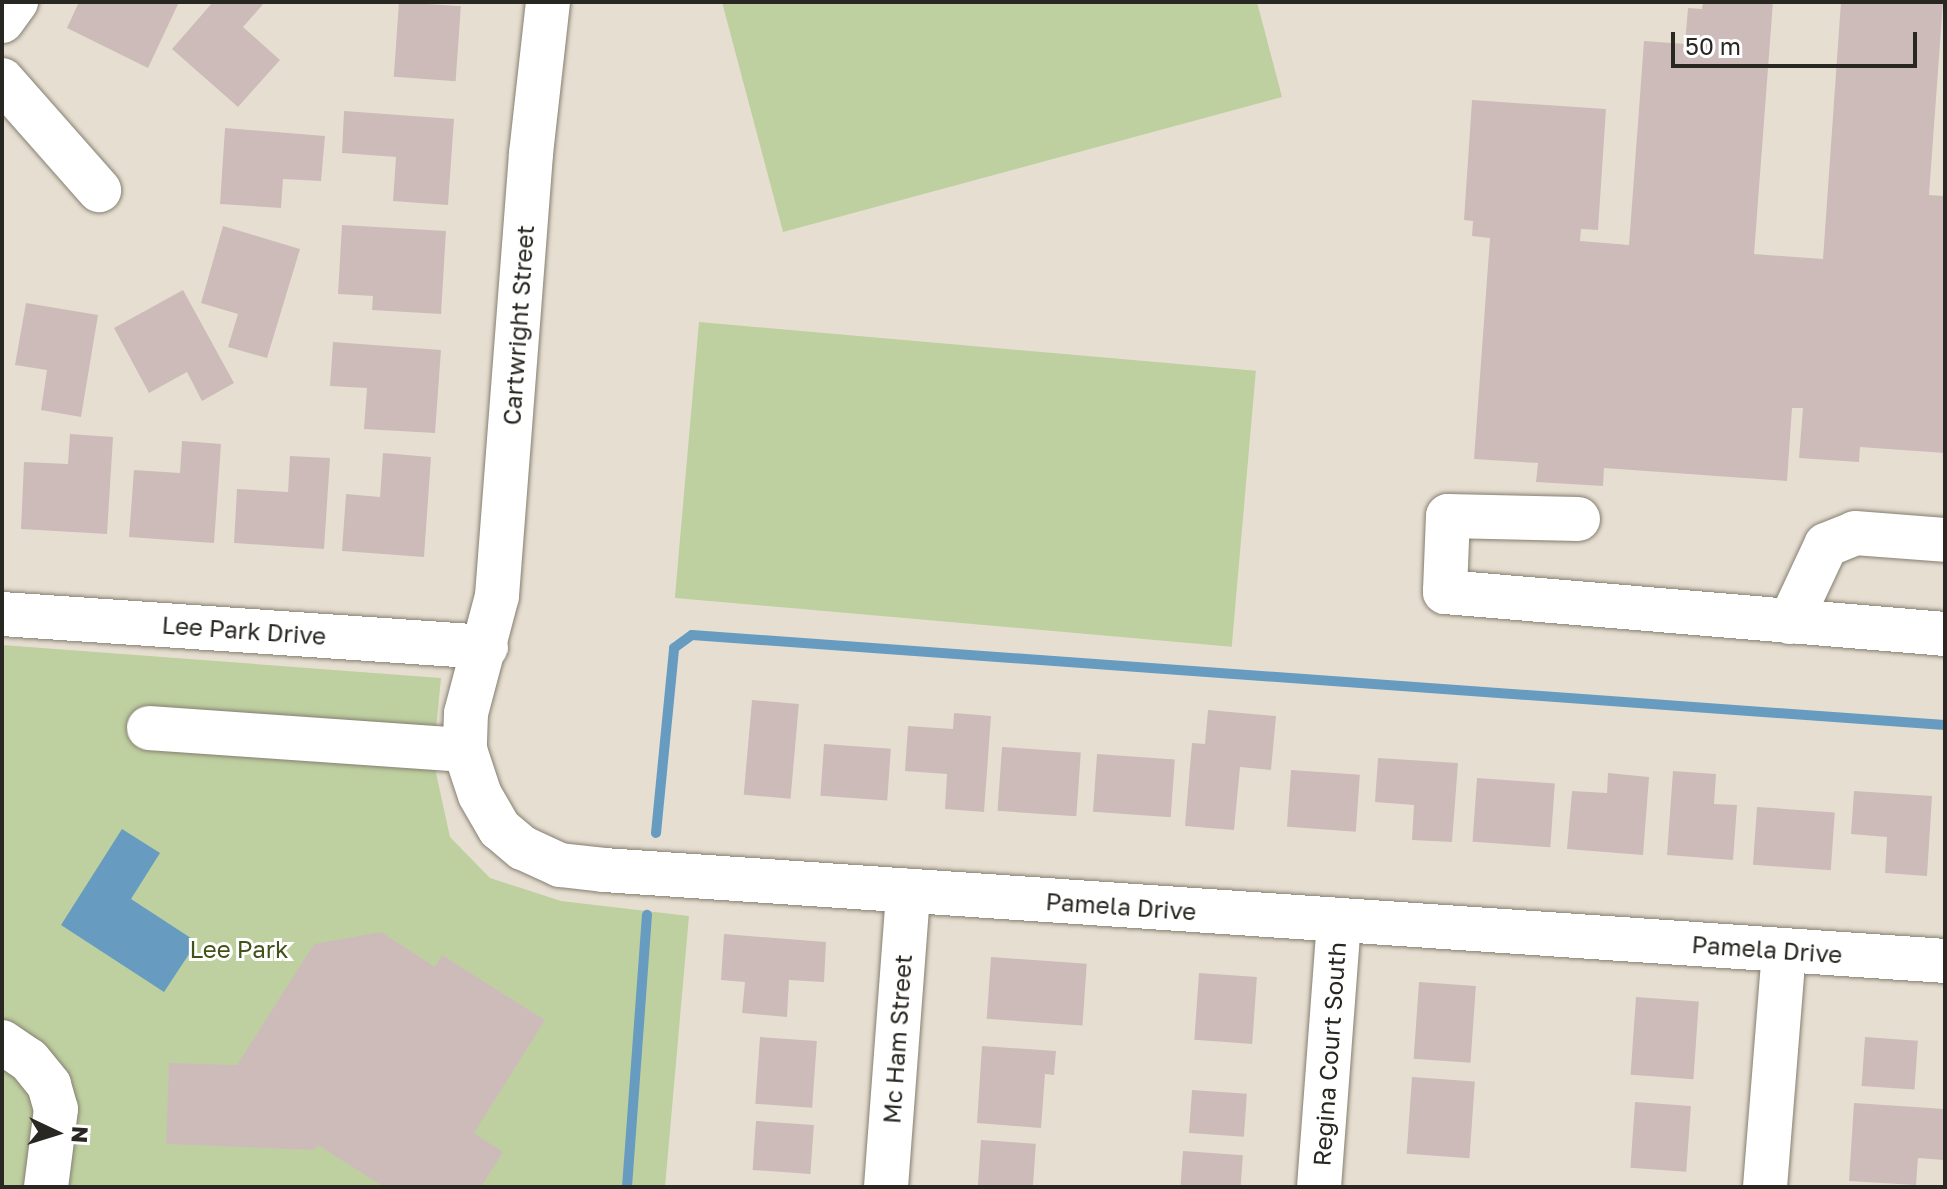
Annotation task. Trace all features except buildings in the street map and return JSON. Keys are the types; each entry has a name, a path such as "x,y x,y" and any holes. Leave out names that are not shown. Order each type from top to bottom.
{"street":[{"path":"2,21 16,2"},
{"name":"Cartwright Street","path":"486,647 497,596 531,154 548,2"},
{"path":"2,80 99,190"},
{"path":"1578,519 1448,516 1445,592 1945,634"},
{"path":"1790,622 1826,545 1855,533 1945,540"},
{"name":"Lee Park Drive","path":"2,614 486,647"},
{"name":"Pamela Drive","path":"486,647 471,678 465,750 480,795 500,829 523,848 560,865 1945,961"},
{"path":"149,728 465,750"},
{"name":"Mc Ham Street","path":"886,1187 908,891"},
{"name":"Regina Court South","path":"1319,1187 1339,921"},
{"path":"1765,1187 1784,951"},
{"path":"2,1042 29,1060 49,1085 56,1109 46,1187"}],"green space":[{"path":"722,2 1257,2 1282,97 783,232"},
{"path":"699,322 1256,371 1232,647 675,598"},
{"name":"Lee Park","path":"2,645 441,678 433,759 450,837 490,878 561,901 689,916 665,1187 2,1187"}],"water":[{"path":"122,829 160,853 131,899 197,942 164,992 61,925"}],"waterway":[{"path":"656,833 674,648 692,635 1945,725"},
{"path":"627,1187 647,915"}]}
